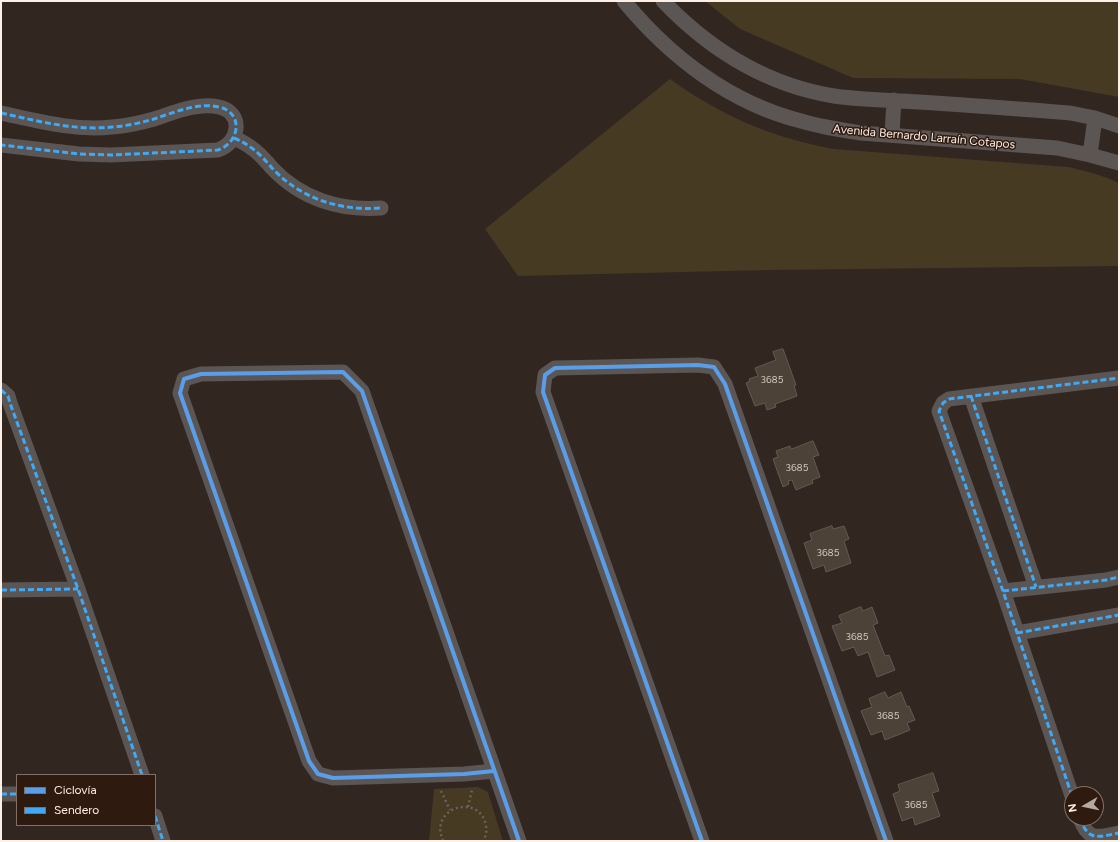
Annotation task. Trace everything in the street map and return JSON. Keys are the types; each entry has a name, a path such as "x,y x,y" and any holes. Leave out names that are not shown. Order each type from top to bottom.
{"street":[{"name":"Avenida Bernardo Larraín Cotapos","path":"624,1 644,25 684,61 715,84 742,99 771,111 808,123 861,133 892,134 999,145 1057,148 1090,155 1119,164"},
{"path":"663,1 699,35 723,53 776,80 805,89 834,96 864,99 1070,113 1095,118 1119,126"},
{"path":"892,134 894,100"},
{"path":"1,113 68,127 90,128 134,124 193,107 218,107 230,113 234,118 236,131 234,138 230,143 225,148 218,150 143,154 79,154 1,145"},
{"path":"1090,155 1095,118"},
{"path":"234,138 253,148 284,179 311,197 327,204 344,208 381,208"},
{"path":"702,841 543,392 545,375 555,368 698,364 714,367 725,384 728,392 886,841"},
{"path":"494,771 464,774 333,778 318,774 309,761 180,393 184,379 201,374 343,372 362,391 494,771 518,841"},
{"path":"1069,786 1003,591 940,416 940,411 943,403 949,399 1119,378"},
{"path":"1,390 8,396 78,589 142,774"},
{"path":"971,396 1036,587"},
{"path":"1003,591 1106,580 1119,577"},
{"path":"1,590 78,589"},
{"path":"1017,633 1119,615"},
{"path":"1,794 16,794"},
{"path":"156,819 163,841"},
{"path":"1082,826 1088,834 1094,836 1101,837 1119,833"}],"path":[{"path":"443,841 440,833 440,826 443,819 447,812 461,806 476,810 482,815 486,830 483,841"}],"shaded area":[{"path":"705,1 1119,1 1119,97 1020,79 853,78 740,29"},
{"path":"670,79 689,92 728,114 768,131 811,144 834,149 1068,167 1113,180 1119,183 1119,266 768,270 518,276 485,229"},
{"path":"478,787 488,792 503,841 429,841 434,789"}],"building":[{"path":"783,349 796,385 794,385 797,396 775,404 776,407 767,410 765,403 755,406 746,383 750,381 749,379 758,376 755,368 776,360 773,352"},
{"path":"813,441 819,455 813,457 820,477 812,480 813,483 796,490 792,480 788,481 789,484 783,487 773,459 778,457 776,451 790,446 791,449"},
{"path":"832,526 833,529 844,526 849,539 844,541 851,563 826,572 824,565 813,569 804,543 812,540 810,534"},
{"path":"861,607 863,611 872,607 878,623 873,625 885,656 889,655 895,670 877,677 868,652 858,656 854,647 842,651 832,626 842,623 839,616"},
{"path":"885,692 888,698 901,692 907,707 909,706 915,720 907,723 910,730 885,740 882,731 871,735 861,711 872,707 869,699"},
{"path":"933,773 939,791 932,793 940,816 915,825 913,817 902,821 893,794 900,791 898,785"}],"marked path":[{"path":"1,113 42,122 84,128 98,128 133,124 185,109 211,106 227,110 232,115 236,127 235,134 231,141 226,146 218,150 111,155 79,154 1,145"},
{"path":"234,138 251,147 283,179 308,195 336,205 381,208"},
{"path":"1069,786 1003,591 939,411 943,403 949,399 1119,378"},
{"path":"1,390 8,396 78,589 142,774"},
{"path":"971,396 1036,587"},
{"path":"1003,591 1106,580 1119,577"},
{"path":"1,590 78,589"},
{"path":"1017,633 1119,615"},
{"path":"1,794 16,794"},
{"path":"156,819 163,841"},
{"path":"1083,826 1090,834 1095,836 1105,836 1119,833"}],"cycle path":[{"path":"702,841 543,392 545,375 555,368 698,365 714,367 725,384 886,841"},
{"path":"494,771 464,774 333,778 318,774 309,761 180,393 184,379 201,374 343,372 362,391 519,841"}]}
